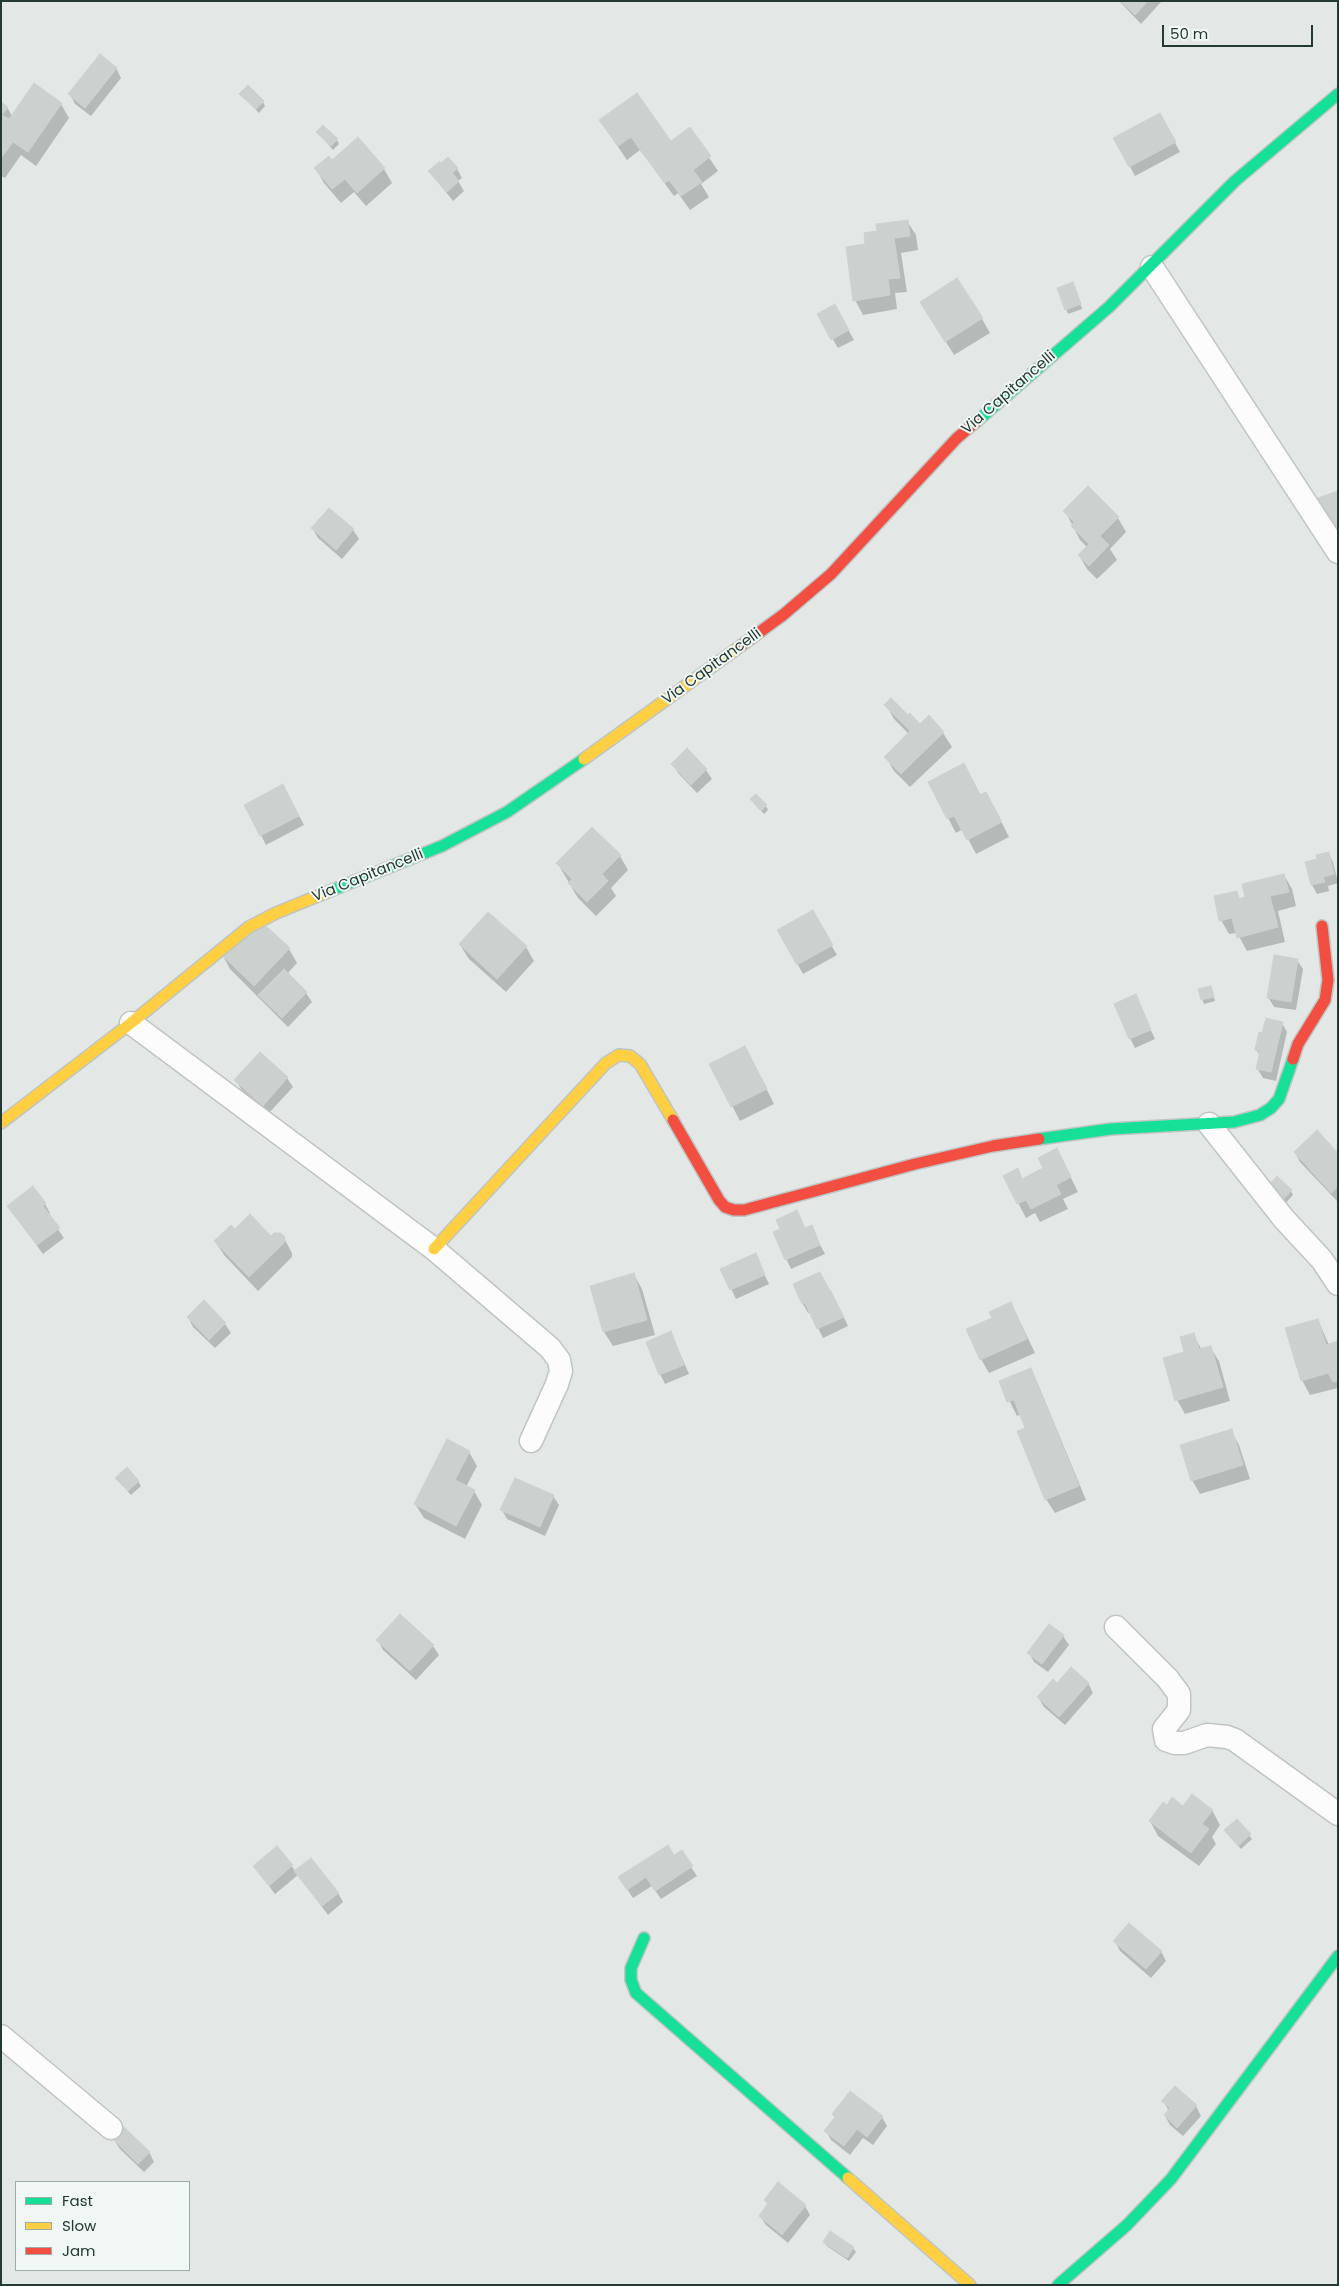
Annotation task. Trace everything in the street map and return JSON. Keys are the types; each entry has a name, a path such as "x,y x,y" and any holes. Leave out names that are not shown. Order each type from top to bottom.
{"street":[{"name":"Via Capitancelli","path":"1,1122 131,1023 231,940 257,922 442,846 508,812 772,624 810,594 835,570 957,438 1152,267 1240,176 1338,94"},
{"path":"1152,267 1338,552"},
{"path":"434,1249 606,1063 618,1055 630,1056 640,1064 719,1200 728,1209 734,1210 744,1210 914,1164 993,1146 1111,1129 1234,1122 1260,1115 1271,1108 1279,1099 1298,1044 1320,1010 1327,995 1328,980 1322,926"},
{"path":"131,1023 434,1249 550,1348 559,1360 561,1371 531,1442"},
{"path":"1209,1124 1284,1219 1322,1260 1338,1284"},
{"path":"1116,1626 1177,1690 1180,1705 1177,1714 1164,1729 1166,1740 1184,1743 1202,1736 1214,1736 1235,1740 1338,1814"},
{"path":"644,1938 631,1968 631,1980 636,1993 970,2285"},
{"path":"1058,2285 1127,2225 1171,2179 1338,1956"},
{"path":"1,2036 111,2128"}],"building":[{"path":"1120,1 1148,1 1135,15"},
{"path":"100,54 117,68 85,108 68,94"},
{"path":"34,83 62,103 28,152 13,142 1,158 1,102 8,107 2,115 9,119"},
{"path":"248,85 264,101 256,109 239,94"},
{"path":"637,93 671,141 690,127 711,156 693,170 702,182 681,196 669,180 665,183 631,137 618,146 599,120"},
{"path":"1160,113 1176,142 1129,167 1113,138"},
{"path":"323,125 338,139 331,146 316,132"},
{"path":"358,137 385,168 357,193 345,179 332,189 314,168 329,156 332,160"},
{"path":"448,157 458,168 452,173 459,181 447,192 428,171"},
{"path":"908,220 910,236 894,238 900,278 888,279 890,295 853,301 846,247 865,244 864,233 877,231 876,224"},
{"path":"957,278 983,318 945,342 920,302"},
{"path":"1073,282 1081,304 1065,310 1057,288"},
{"path":"835,304 849,330 831,340 817,314"},
{"path":"1088,486 1119,517 1100,536 1109,545 1089,566 1078,555 1089,544 1071,526 1074,522 1063,511"},
{"path":"1338,491 1338,537 1312,500"},
{"path":"329,508 354,529 336,550 311,528"},
{"path":"891,698 908,715 910,713 920,724 929,715 944,732 901,774 884,757 910,731 884,705"},
{"path":"687,748 707,769 691,785 671,764"},
{"path":"964,763 980,795 986,792 1002,822 967,840 954,816 947,819 928,782"},
{"path":"283,784 299,816 260,836 244,805"},
{"path":"756,794 767,805 761,811 750,799"},
{"path":"592,827 621,855 602,874 608,881 587,902 568,883 572,879 556,863"},
{"path":"1329,852 1334,874 1323,877 1325,882 1311,885 1305,862 1317,859 1316,855"},
{"path":"1284,874 1289,892 1270,896 1278,927 1237,938 1232,918 1219,921 1214,896 1237,891 1239,899 1245,897 1242,884"},
{"path":"813,910 833,945 797,965 777,930"},
{"path":"488,912 527,946 497,979 459,944"},
{"path":"265,925 290,948 254,986 221,954"},
{"path":"1274,955 1298,959 1291,1002 1267,998"},
{"path":"284,969 307,992 282,1018 258,995"},
{"path":"1211,986 1214,997 1201,1000 1198,989"},
{"path":"1136,994 1151,1030 1129,1039 1114,1004"},
{"path":"1266,1018 1283,1022 1271,1072 1256,1069 1260,1051 1255,1050 1259,1032 1262,1033"},
{"path":"745,1046 767,1089 731,1107 709,1064"},
{"path":"260,1052 288,1077 263,1106 234,1080"},
{"path":"1317,1130 1338,1153 1338,1187 1331,1193 1294,1152"},
{"path":"1057,1148 1071,1177 1056,1185 1061,1194 1031,1209 1026,1200 1017,1204 1003,1176 1018,1168 1022,1179 1043,1168 1038,1158"},
{"path":"1277,1176 1292,1190 1280,1203 1265,1189"},
{"path":"33,1186 46,1203 43,1206 60,1228 37,1245 7,1206"},
{"path":"797,1210 805,1228 812,1225 820,1245 785,1260 773,1232 780,1229 776,1220"},
{"path":"250,1214 271,1236 274,1233 281,1233 285,1237 284,1243 249,1277 214,1241 231,1225 235,1229"},
{"path":"756,1253 765,1275 730,1290 720,1269"},
{"path":"820,1272 844,1317 817,1329 805,1303 802,1304 793,1284"},
{"path":"634,1273 647,1320 603,1332 590,1286"},
{"path":"204,1300 226,1323 209,1340 187,1317"},
{"path":"1011,1302 1027,1339 980,1360 966,1329 992,1318 989,1312"},
{"path":"1318,1319 1326,1345 1338,1341 1338,1381 1333,1382 1328,1373 1301,1381 1285,1328"},
{"path":"671,1331 684,1365 659,1375 646,1342"},
{"path":"1194,1333 1199,1349 1211,1346 1223,1387 1175,1401 1163,1358 1184,1352 1180,1337"},
{"path":"1031,1368 1079,1486 1045,1500 1017,1431 1025,1428 1014,1400 1007,1402 999,1381"},
{"path":"1232,1429 1243,1465 1191,1481 1180,1445"},
{"path":"447,1439 470,1451 455,1480 475,1490 456,1526 414,1504"},
{"path":"127,1467 139,1481 128,1491 115,1478"},
{"path":"515,1478 554,1495 540,1527 500,1510"},
{"path":"400,1614 434,1645 410,1671 376,1640"},
{"path":"1049,1624 1064,1635 1042,1664 1027,1653"},
{"path":"1071,1667 1089,1683 1059,1717 1037,1697 1053,1679 1057,1683"},
{"path":"1192,1794 1213,1810 1202,1824 1209,1829 1191,1853 1149,1821 1163,1802 1167,1805 1172,1797 1183,1806"},
{"path":"1237,1819 1251,1834 1238,1846 1224,1830"},
{"path":"668,1845 674,1855 682,1850 693,1866 655,1891 646,1877 627,1890 618,1877"},
{"path":"277,1846 293,1865 269,1886 253,1866"},
{"path":"311,1858 339,1893 322,1906 294,1871"},
{"path":"1129,1923 1162,1951 1146,1969 1113,1941"},
{"path":"1175,2086 1197,2105 1177,2128 1164,2115 1170,2108 1161,2101"},
{"path":"850,2091 883,2116 867,2137 857,2129 844,2146 824,2131 835,2117 832,2114"},
{"path":"124,2127 150,2152 138,2164 113,2139"},
{"path":"778,2182 806,2205 782,2235 759,2216 768,2203 764,2200"},
{"path":"830,2231 854,2247 847,2258 823,2242"}],"traffic: fast":[{"path":"976,422 1109,307 1235,181 1338,94"},
{"path":"330,891 442,846 507,812 584,759"},
{"path":"1039,1139 1111,1129 1234,1122 1260,1115 1271,1108 1279,1099 1293,1059"},
{"path":"644,1938 631,1968 631,1980 636,1993 848,2178"},
{"path":"1058,2285 1127,2225 1171,2179 1338,1956"}],"traffic: slow":[{"path":"584,759 742,645"},
{"path":"1,1123 131,1023 249,927 276,913 330,891"},
{"path":"434,1249 606,1063 619,1055 630,1056 640,1064 673,1120"},
{"path":"848,2178 970,2285"}],"traffic: jam":[{"path":"742,645 783,615 831,574 957,438 976,422"},
{"path":"1293,1059 1298,1044 1325,1000 1328,980 1322,926"},
{"path":"673,1120 719,1200 725,1207 734,1210 744,1210 915,1164 993,1146 1039,1139"}]}
